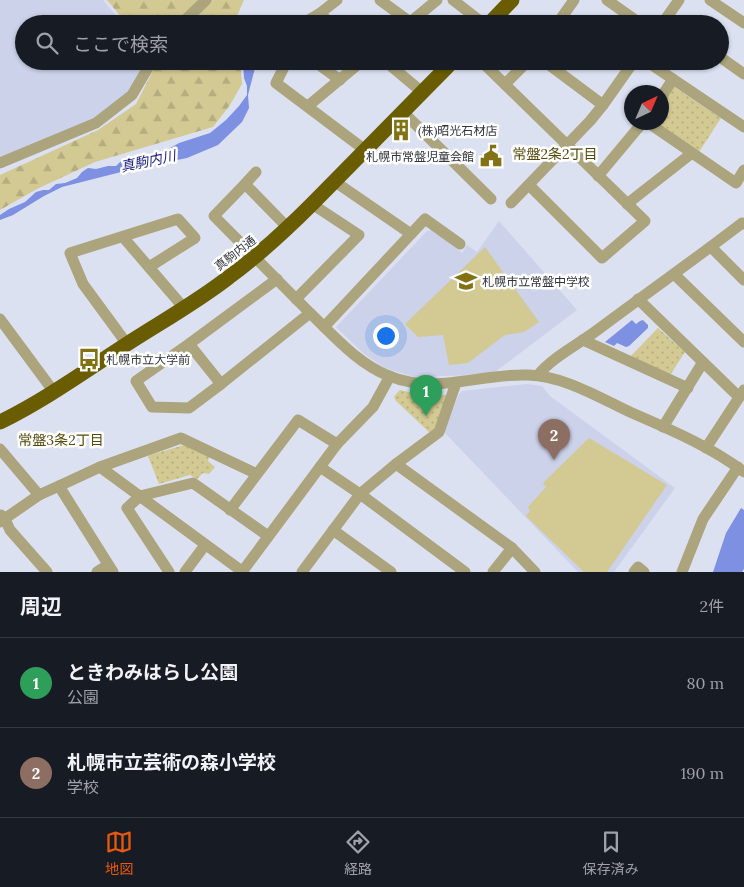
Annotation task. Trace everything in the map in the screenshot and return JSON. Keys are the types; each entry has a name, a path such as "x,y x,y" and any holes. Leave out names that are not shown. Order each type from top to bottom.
{"highway":[{"path":"498,15 512,0"},
{"name":"真駒内通","path":"0,422 54,392 184,308 256,257 288,228 444,70"}],"street":[{"path":"190,15 206,0"},
{"path":"319,14 337,0"},
{"path":"380,0 399,15"},
{"path":"419,15 437,0"},
{"path":"453,0 472,15"},
{"path":"565,15 574,0"},
{"path":"607,0 628,15"},
{"path":"670,15 679,0"},
{"path":"710,0 744,23"},
{"path":"729,64 744,74"},
{"path":"0,163 96,123 132,96 147,70"},
{"path":"282,70 276,83 365,150"},
{"path":"326,70 340,80"},
{"path":"308,106 352,70"},
{"path":"396,70 422,92"},
{"path":"490,70 644,221 602,258 529,185"},
{"path":"505,84 519,70"},
{"path":"556,70 603,105"},
{"path":"512,204 590,121 603,105 624,70"},
{"path":"660,70 744,128"},
{"path":"669,85 673,79"},
{"path":"403,112 491,199"},
{"path":"598,176 636,130"},
{"path":"658,130 736,183 744,170"},
{"path":"626,204 692,154"},
{"path":"256,172 214,216 346,348 376,369 409,382 434,384 525,375 567,382 706,448 741,470 703,519 682,572"},
{"path":"334,181 411,234"},
{"path":"245,184 288,228"},
{"path":"296,299 359,235 312,204"},
{"path":"127,344 84,284 70,253 178,219 195,238 149,267"},
{"path":"324,327 425,219 460,244"},
{"path":"538,376 546,366 711,248 742,223 744,224"},
{"path":"123,237 184,308"},
{"path":"711,248 744,280"},
{"path":"674,274 744,342"},
{"path":"277,279 136,381 152,407 189,408 310,313"},
{"path":"638,299 703,362 742,393 706,448"},
{"path":"0,319 54,392"},
{"path":"583,340 688,388"},
{"path":"189,344 221,384"},
{"path":"663,427 703,362"},
{"path":"100,467 242,572 337,444 373,407 390,376"},
{"path":"309,570 333,530 360,494 439,432 456,383"},
{"path":"230,510 298,420 337,444"},
{"path":"47,572 10,530 2,518 39,495 100,467 181,438 257,474"},
{"path":"0,449 39,495"},
{"path":"396,464 512,548 535,572"},
{"path":"320,467 360,494 465,572"},
{"path":"169,572 127,508 140,496 193,483 268,536"},
{"path":"59,486 110,568 97,572"},
{"path":"333,530 391,572"},
{"path":"185,572 205,545"},
{"path":"493,572 512,548"},
{"path":"634,572 638,567 644,572"}],"shaded area":[{"path":"0,0 103,0 116,15 15,15 15,70 143,70 127,94 95,119 0,162"},
{"name":"札幌市立常盤中学校","path":"499,221 577,310 495,372 474,375 414,377 385,368 364,354 336,327 427,231 433,230 462,253 467,245 477,252"},
{"path":"527,384 542,386 550,396 675,488 614,572 578,572 445,433 444,430 462,391"}],"green space":[{"path":"107,0 244,0 237,15 120,15"},
{"path":"153,70 241,70 242,84 230,105 213,127 95,162 37,189 0,210 0,175 98,130 136,104"},
{"path":"674,87 721,118 699,152 666,130 669,130 669,94"},
{"path":"485,247 539,322 524,332 505,335 468,363 449,365 443,335 418,337 405,324"},
{"path":"658,328 685,352 669,377 629,358"},
{"path":"400,390 422,395 449,395 435,431 429,432 396,401 394,397"},
{"path":"589,438 667,485 607,572 584,572 526,516 530,511 528,507 546,487 543,483"},
{"path":"184,445 209,457 208,461 215,467 209,474 203,473 197,479 190,475 159,484 148,456"}],"water":[{"name":"真駒内川","path":"244,70 254,70 248,95 249,108 242,122 218,145 187,158 62,187 13,215 0,220 0,215 25,202 36,192 49,190 56,184 65,183 77,178 88,168 96,169 116,166 123,159 156,154 179,143 210,133 226,120 247,95 247,86"},
{"path":"632,320 636,324 643,320 648,325 648,328 629,346 626,347 617,343 614,346 605,342"},
{"path":"741,508 744,510 744,569 742,572 713,572 726,533"}],"place":[{"name":"(株)昭光石材店","path":"401,130"},
{"name":"札幌市常盤児童会館","path":"491,156"},
{"name":"札幌市立常盤中学校","path":"466,281"},
{"name":"札幌市立大学前","path":"89,359"},
{"name":"ときわみはらし公園","path":"426,416"},
{"name":"札幌市立芸術の森小学校","path":"554,460"}],"district":[{"name":"常盤2条2丁目","path":"555,154"},
{"name":"常盤3条2丁目","path":"61,440"}]}
